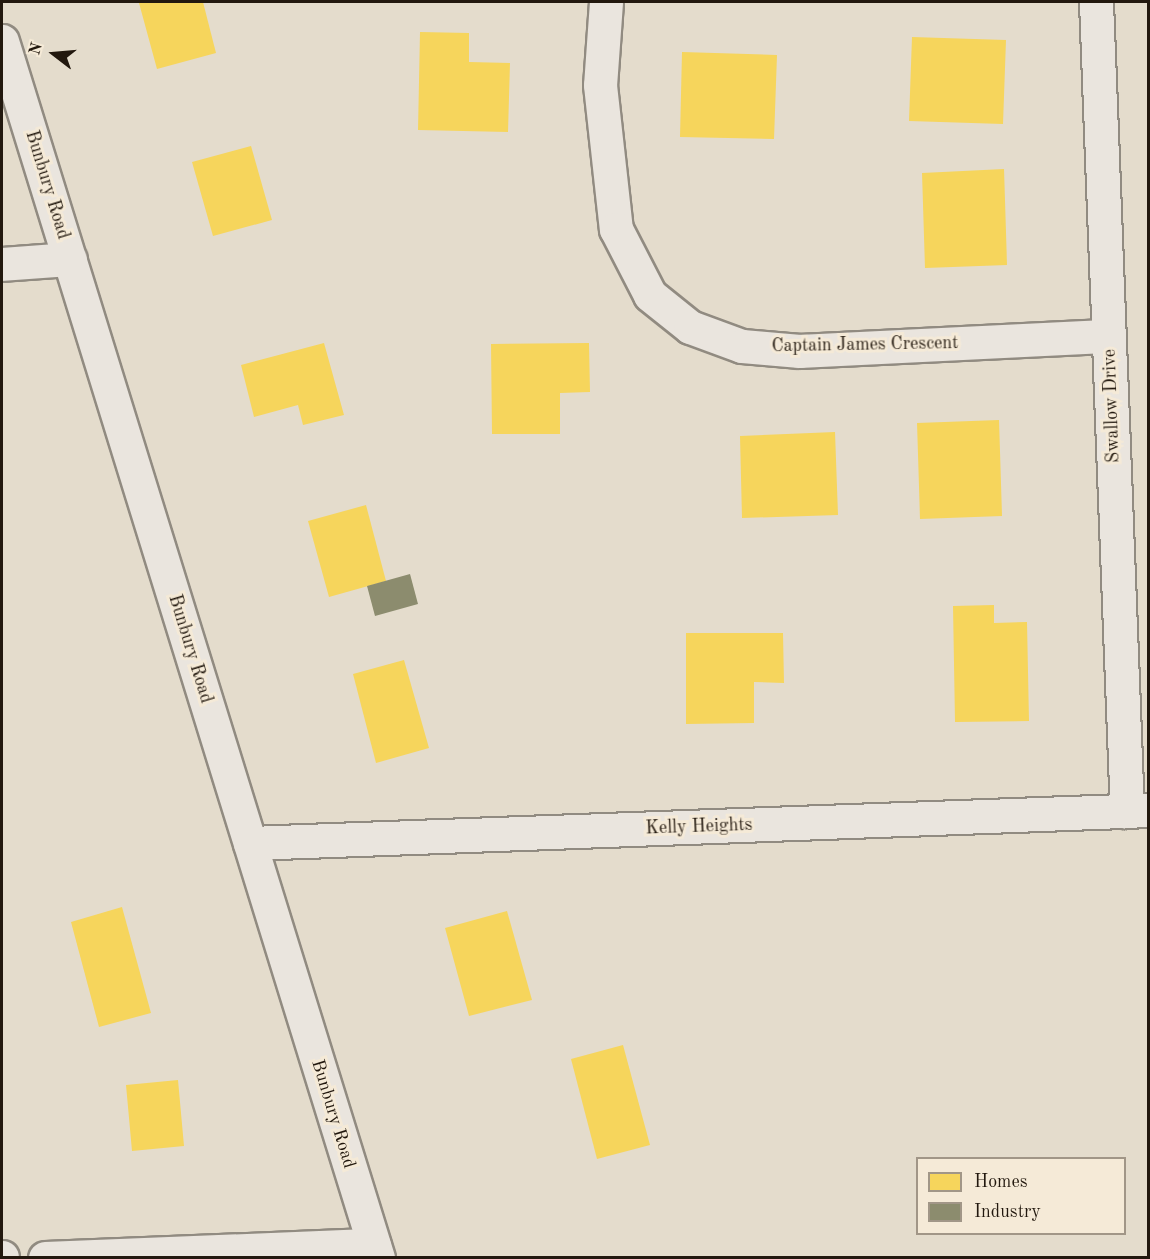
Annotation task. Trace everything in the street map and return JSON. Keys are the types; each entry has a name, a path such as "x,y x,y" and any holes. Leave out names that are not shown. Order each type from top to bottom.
{"street":[{"name":"Captain James Crescent","path":"606,2 600,84 616,229 650,295 690,327 742,346 800,351 1109,336"},
{"name":"Swallow Drive","path":"1096,2 1109,336 1138,810"},
{"name":"Bunbury Road","path":"2,41 376,1251"},
{"path":"2,264 70,259"},
{"name":"Kelly Heights","path":"250,843 1138,810"},
{"path":"45,1257 376,1251"}],"building: Homes":[{"path":"203,2 216,53 157,69 139,3"},
{"path":"420,32 469,33 469,62 510,63 508,132 418,130"},
{"path":"912,37 1006,40 1003,124 909,121"},
{"path":"682,52 777,55 774,139 680,137"},
{"path":"251,146 272,220 213,236 192,162"},
{"path":"1004,169 1007,265 925,268 922,173"},
{"path":"324,343 344,415 303,425 298,405 254,417 241,365"},
{"path":"589,343 590,392 560,393 560,434 492,434 491,344"},
{"path":"999,420 1002,516 920,519 917,423"},
{"path":"835,432 838,515 742,518 740,436"},
{"path":"366,505 386,581 329,597 308,521"},
{"path":"994,605 994,623 1027,622 1029,721 955,722 953,606"},
{"path":"686,633 783,633 784,683 754,682 754,723 686,724"},
{"path":"404,660 429,748 376,763 353,674"},
{"path":"122,907 151,1013 99,1027 71,922"},
{"path":"507,911 532,1000 469,1016 445,928"},
{"path":"623,1045 650,1145 597,1159 571,1059"},
{"path":"178,1080 184,1146 132,1151 126,1085"}],"building: Industry":[{"path":"410,574 418,604 375,616 367,586"}]}
